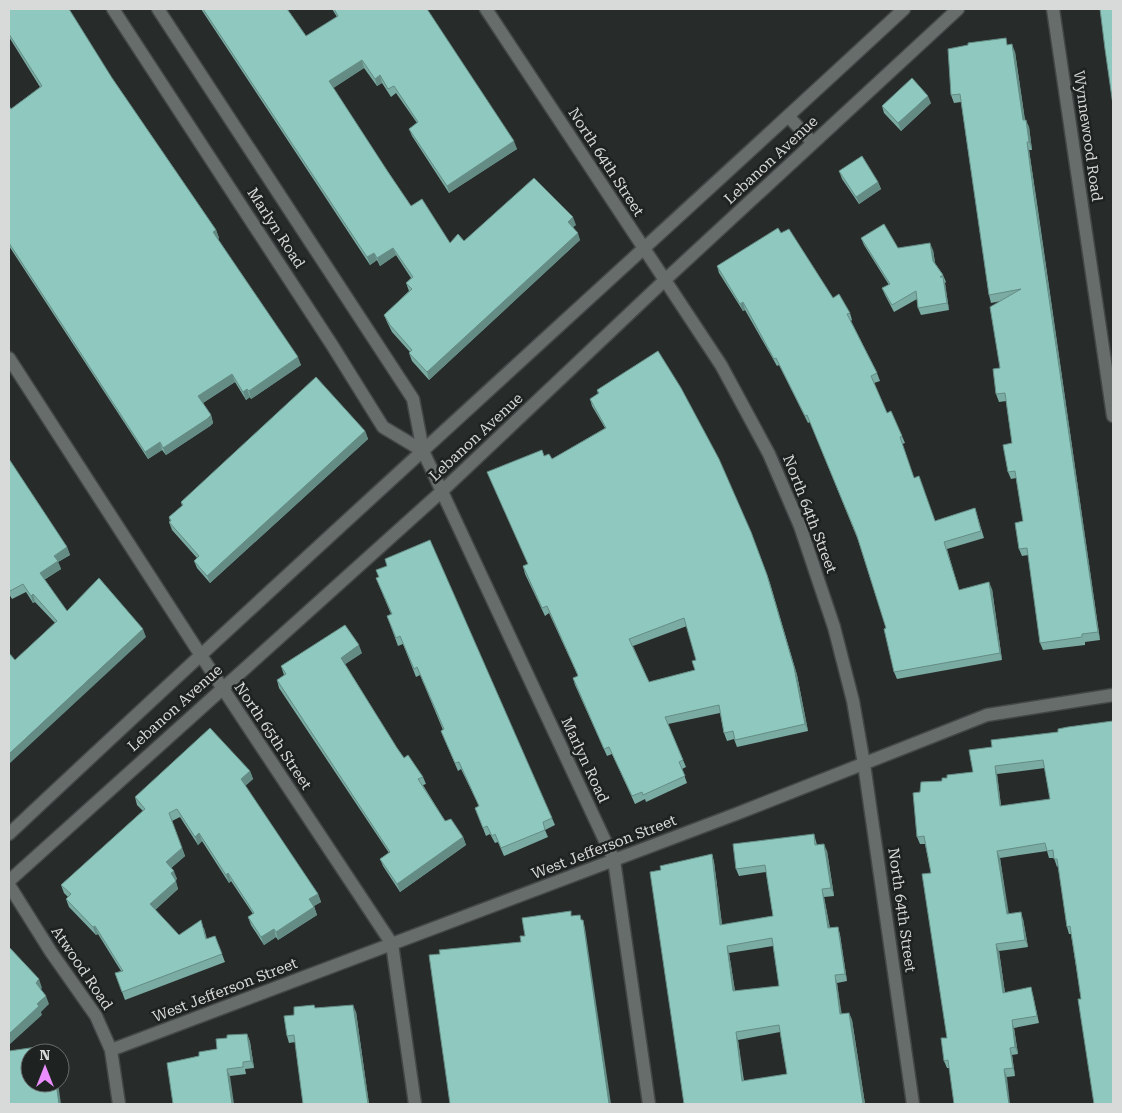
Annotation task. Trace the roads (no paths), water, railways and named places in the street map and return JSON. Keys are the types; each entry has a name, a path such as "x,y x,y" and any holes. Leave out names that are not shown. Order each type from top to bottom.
{"street":[{"name":"Marlyn Road","path":"113,9 332,344 383,426 423,451"},
{"name":"Marlyn Road","path":"158,9 413,399 423,451 614,860 649,1104"},
{"name":"North 64th Street","path":"486,9 721,365 769,454 800,526 834,628 853,701 864,764 913,1104"},
{"name":"Lebanon Avenue","path":"9,834 200,654 644,250 904,9"},
{"name":"Lebanon Avenue","path":"9,881 441,492 666,279 958,9"},
{"name":"Wynnewood Road","path":"1053,9 1113,416"},
{"path":"788,116 813,143"},
{"name":"North 65th Street","path":"9,358 222,688 392,944 415,1104"},
{"name":"West Jefferson Street","path":"111,1050 614,860 987,715 1113,695"},
{"name":"Atwood Road","path":"9,885 51,952 96,1016 111,1050 119,1104"}]}
